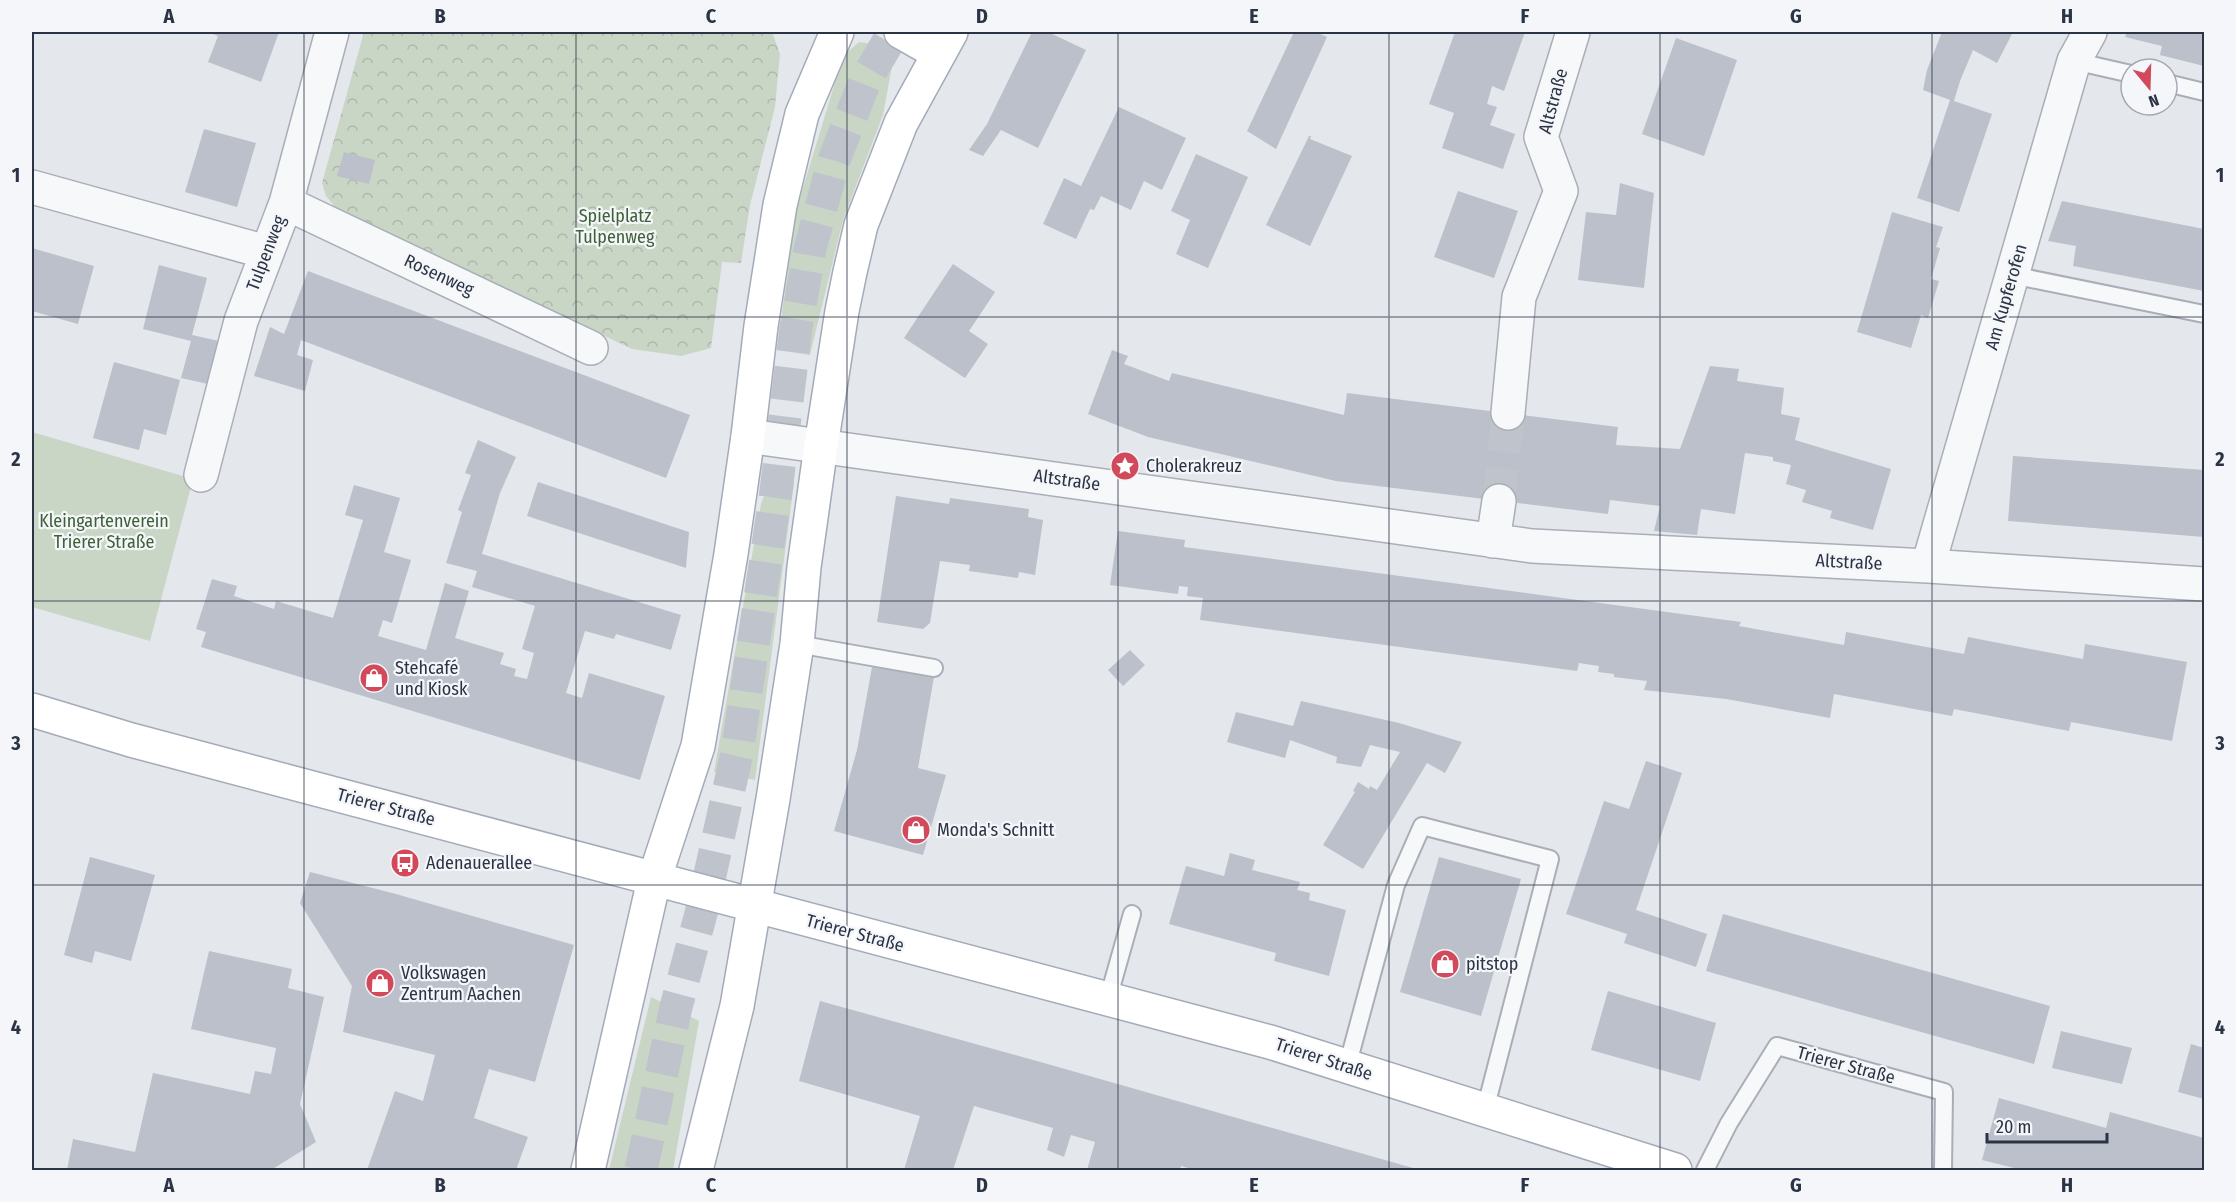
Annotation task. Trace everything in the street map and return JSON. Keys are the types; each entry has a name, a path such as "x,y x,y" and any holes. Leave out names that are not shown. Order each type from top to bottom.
{"main road":[{"path":"588,1170 654,880 698,746 726,586 748,436 760,326 780,205 802,114 837,32"},
{"path":"696,1170 737,1006 754,906 797,644 804,567 842,311 861,225 901,123 945,42 901,32"},
{"name":"Trierer Straße","path":"32,710 131,740 1270,1042 1674,1170"}],"street":[{"name":"Tulpenweg","path":"201,475 241,321 286,203 332,32"},
{"name":"Altstraße","path":"1508,413 1520,297 1561,191 1541,137 1573,32"},
{"name":"Am Kupferofen","path":"1928,566 2074,61 2090,32"},
{"path":"32,187 266,252"},
{"name":"Rosenweg","path":"286,203 591,348"},
{"name":"Altstraße","path":"748,436 1532,546 1928,566 2205,584"},
{"path":"1493,541 1499,501"}],"lane":[{"path":"2074,61 2119,71"},
{"path":"2179,86 2205,92"},
{"path":"2012,275 2205,314"},
{"path":"797,644 934,668"},
{"path":"1347,1067 1396,885 1422,826 1550,859 1485,1110"},
{"path":"1108,999 1132,914"},
{"name":"Trierer Straße","path":"1705,1170 1729,1123 1777,1046 1944,1092 1943,1170"}],"green space":[{"name":"Spielplatz Tulpenweg","path":"364,32 772,32 780,54 775,107 750,205 741,263 722,262 711,348 681,356 632,349 335,207 326,196 322,183"},
{"path":"859,42 880,45 892,66 883,115 843,220 810,355 777,350 796,211 843,56"},
{"name":"Kleingartenverein Trierer Straße","path":"32,432 193,479 150,641 32,607"},
{"path":"788,473 794,483 755,780 714,772 761,504 772,475"},
{"path":"651,997 699,1021 673,1170 609,1170"}],"building":[{"path":"208,32 279,32 261,82 208,62 218,36"},
{"path":"1032,32 1048,32 1086,50 1038,148 1001,130 983,156 969,150 987,124"},
{"path":"1294,32 1316,32 1327,37 1276,149 1247,131"},
{"path":"1455,32 1525,32 1504,91 1492,86 1487,104 1497,107 1490,125 1515,134 1503,169 1442,148 1454,113 1429,104"},
{"path":"1942,32 2013,32 1997,63 1973,50 1954,101 1992,114 1959,212 1917,198 1950,100 1923,90 1927,70"},
{"path":"2127,32 2204,32 2204,66 2179,60 2179,57 2160,55 2162,46 2125,37"},
{"path":"1676,38 1737,60 1704,156 1642,134"},
{"path":"1119,107 1186,138 1162,190 1144,181 1131,210 1101,196 1094,210 1090,209 1076,239 1043,224 1064,178 1081,186"},
{"path":"204,129 256,143 237,207 185,192"},
{"path":"1311,136 1310,139 1352,156 1310,246 1266,225"},
{"path":"344,152 375,160 369,184 337,176"},
{"path":"1196,154 1248,177 1208,268 1176,254 1190,220 1171,211"},
{"path":"1620,183 1654,193 1644,288 1578,280 1586,212 1616,215"},
{"path":"1458,191 1518,211 1494,278 1434,257"},
{"path":"2062,201 2204,229 2204,291 2073,266 2076,246 2048,241"},
{"path":"1892,212 1943,227 1936,247 1940,248 1931,279 1939,281 1928,318 1921,315 1911,348 1857,332"},
{"path":"32,248 94,266 78,324 32,311"},
{"path":"953,264 995,292 969,331 988,344 965,378 904,338"},
{"path":"159,265 207,278 192,335 219,341 208,384 181,378 191,341 143,329"},
{"path":"308,271 690,415 666,478 301,340 297,355 313,360 305,391 254,376 270,327 284,334"},
{"path":"1112,350 1128,356 1124,364 1169,381 1172,373 1344,415 1347,393 1618,427 1616,445 1680,449 1710,366 1739,369 1737,381 1784,388 1781,414 1800,418 1795,440 1891,469 1873,530 1830,518 1832,511 1802,502 1806,490 1786,484 1791,465 1773,461 1773,457 1745,453 1735,514 1701,509 1697,535 1654,531 1660,506 1610,500 1608,514 1336,481 1148,437 1088,414"},
{"path":"114,362 180,380 166,435 144,429 139,450 93,438"},
{"path":"478,440 516,457 500,493 482,554 681,615 671,650 616,634 614,639 585,631 566,693 582,698 589,673 665,696 640,780 201,647 206,632 196,629 212,579 237,586 234,596 274,609 276,601 333,618 363,520 345,515 354,485 400,498 384,552 411,560 392,623 383,620 378,636 426,650 445,583 469,591 455,638 504,653 500,664 516,669 514,676 527,679 534,653 522,649 535,606 472,587 477,571 446,563 462,512 458,510 471,475 465,473"},
{"path":"2013,456 2204,470 2204,537 2008,521"},
{"path":"538,482 689,532 686,568 527,516"},
{"path":"896,496 949,504 950,498 1029,509 1028,517 1043,520 1035,575 1019,572 1018,578 969,571 970,565 940,561 930,623 923,629 877,622"},
{"path":"1118,531 1185,540 1184,547 1741,622 1739,626 1844,645 1846,632 1964,654 1968,637 2083,659 2085,644 2187,662 2172,741 2071,722 2069,731 1954,709 1952,716 1834,694 1830,718 1726,699 1644,690 1647,681 1614,677 1614,674 1598,672 1599,666 1579,663 1577,671 1200,620 1203,598 1187,596 1188,587 1179,586 1178,594 1110,585"},
{"path":"1130,650 1145,665 1123,686 1108,670"},
{"path":"872,667 934,677 918,768 946,775 923,855 834,831 857,750"},
{"path":"1301,701 1399,723 1462,742 1445,773 1427,763 1363,869 1323,845 1355,792 1353,791 1358,782 1369,789 1370,786 1377,790 1400,752 1370,745 1361,767 1336,763 1337,757 1290,740 1285,758 1227,742 1236,712 1293,726"},
{"path":"1646,761 1682,773 1636,910 1707,934 1696,967 1624,943 1627,934 1566,914 1604,801 1629,809"},
{"path":"1230,853 1255,860 1252,870 1300,882 1297,890 1310,893 1309,900 1346,910 1329,976 1274,961 1276,953 1169,924 1186,866 1224,876"},
{"path":"90,857 155,875 131,961 95,951 92,963 64,955"},
{"path":"1439,857 1521,879 1481,1016 1400,992"},
{"path":"310,872 574,945 535,1082 489,1069 474,1118 528,1137 516,1170 367,1170 395,1091 423,1101 435,1055 343,1032 352,986 300,903"},
{"path":"1723,914 2050,1006 2034,1064 1706,971"},
{"path":"209,951 292,969 288,988 324,997 300,1104 316,1142 271,1170 67,1170 73,1139 135,1152 153,1073 250,1094 255,1071 271,1074 276,1048 191,1029"},
{"path":"1608,991 1716,1023 1700,1081 1591,1050"},
{"path":"820,1001 1420,1170 1195,1170 1181,1166 1180,1170 1087,1170 1095,1142 1071,1135 1064,1157 1047,1150 1053,1128 974,1106 953,1170 904,1170 920,1116 799,1081"},
{"path":"2061,1031 2132,1048 2122,1084 2052,1068"},
{"path":"2191,1044 2204,1048 2204,1099 2178,1092"},
{"path":"1999,1098 2106,1128 2110,1112 2204,1138 2204,1170 2022,1170 1982,1160"}],"tunnel":[{"path":"641,1170 676,1007 703,906 737,753 776,491 796,328 810,249 834,160 865,81 894,32"},
{"path":"1499,501 1508,413"}],"place":[{"name":"Cholerakreuz","path":"1125,466"},
{"name":"Stehcafé und Kiosk","path":"374,678"},
{"name":"Monda's Schnitt","path":"916,830"},
{"name":"Adenauerallee","path":"405,863"},
{"name":"pitstop","path":"1445,964"},
{"name":"Volkswagen Zentrum Aachen","path":"380,983"}]}
